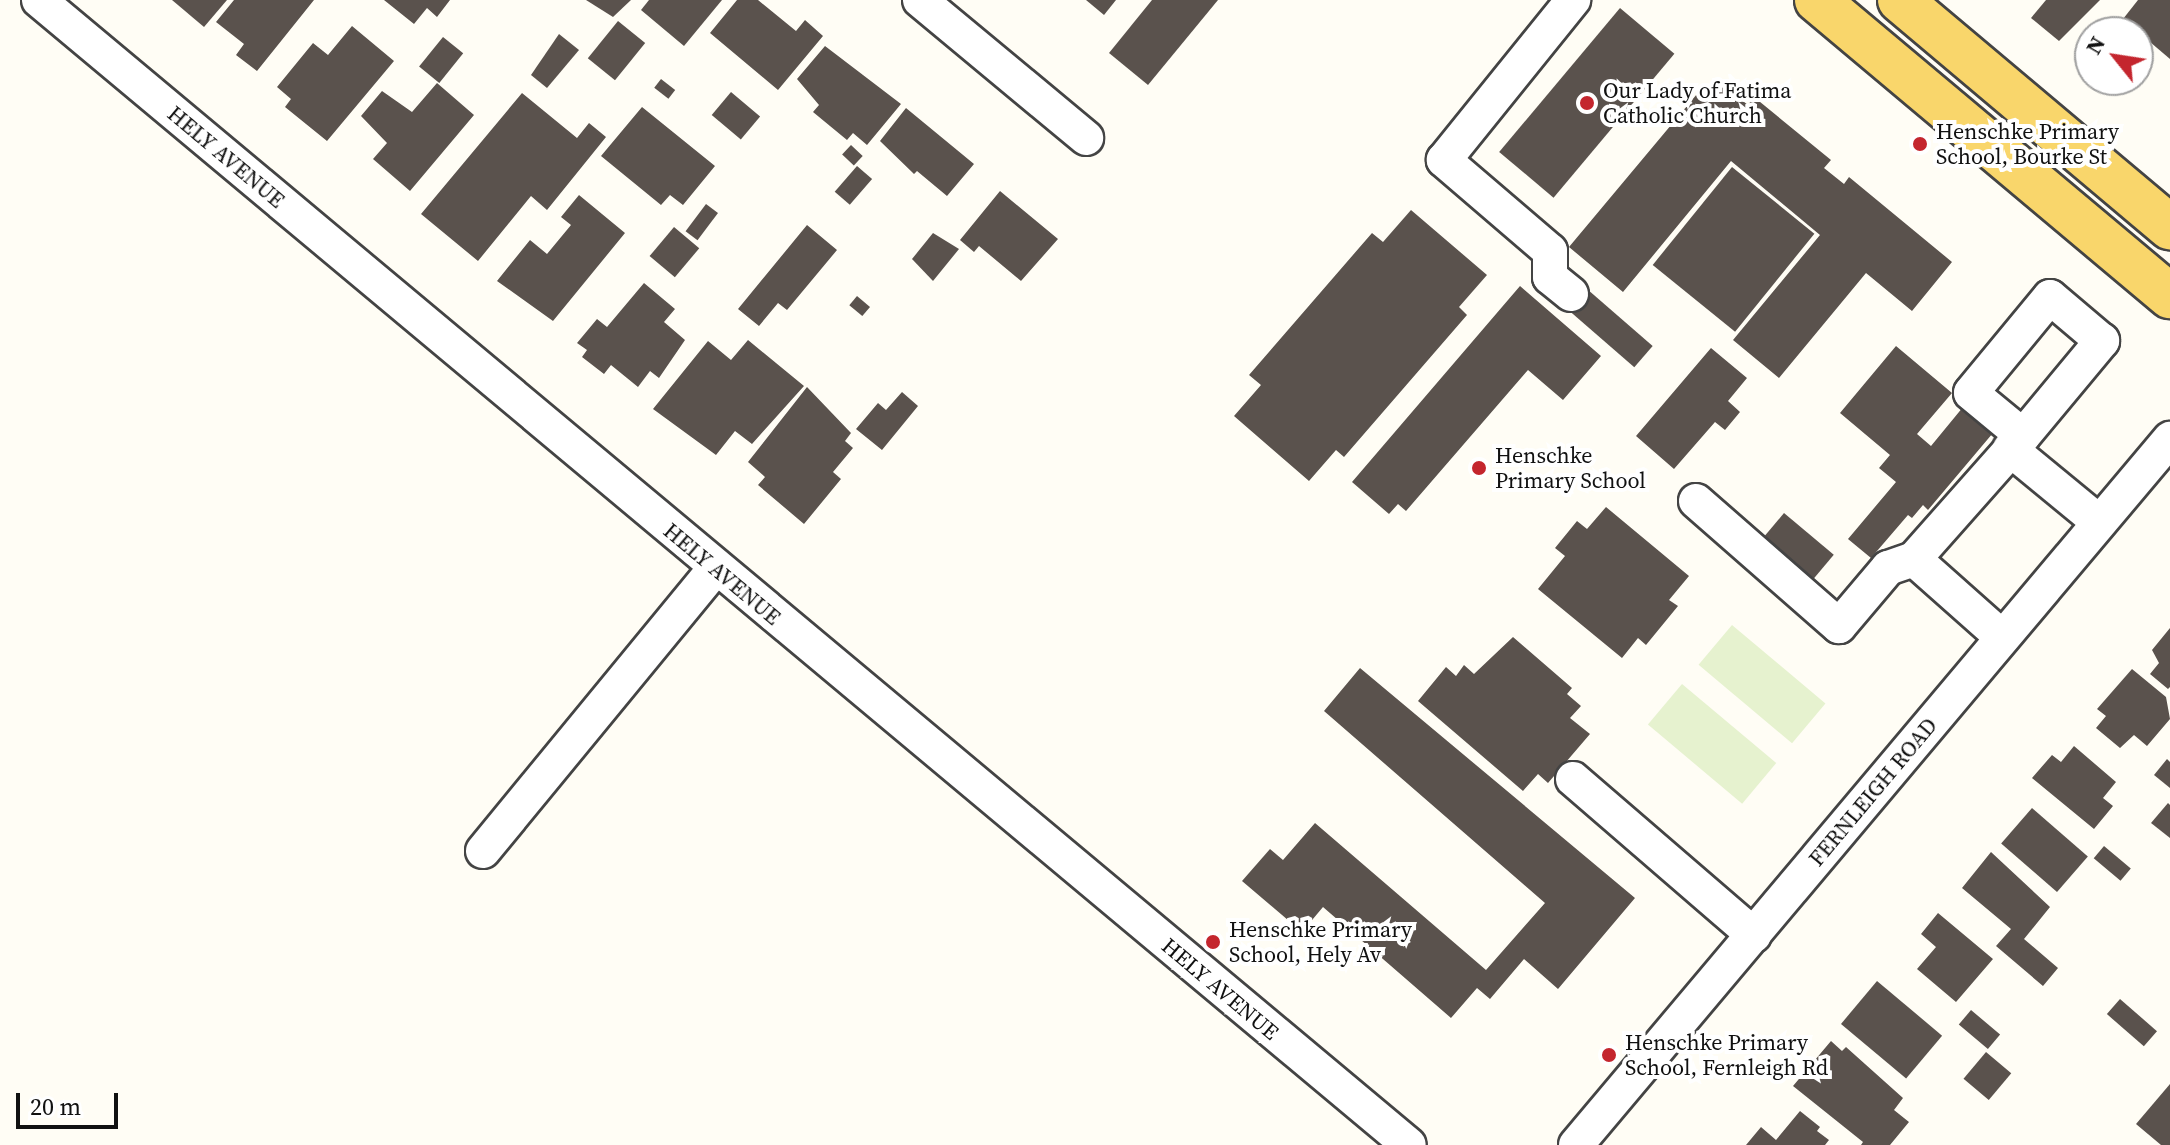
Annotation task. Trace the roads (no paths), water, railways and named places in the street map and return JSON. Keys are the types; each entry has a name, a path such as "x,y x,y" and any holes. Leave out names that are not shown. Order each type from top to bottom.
{"main road":[{"path":"1817,0 2170,296"},
{"path":"1900,0 2170,227"}],"street":[{"name":"HELY AVENUE","path":"39,0 715,569 1409,1145"},
{"path":"920,0 1086,138"},
{"path":"1571,294 1550,277 1550,251 1444,160 1573,0"},
{"name":"FERNLEIGH ROAD","path":"1576,1145 2170,439"},
{"path":"1696,501 1839,626 1888,568 1914,559 2016,443 2110,510 2170,469"},
{"path":"1914,559 2002,637"},
{"path":"483,851 715,569"},
{"path":"1573,779 1754,935"}],"place":[{"name":"Our Lady of Fatima Catholic Church","path":"1587,103"},
{"name":"Henschke Primary School, Bourke St","path":"1920,144"},
{"name":"Henschke Primary School","path":"1479,468"},
{"name":"Henschke Primary School, Hely Av","path":"1213,942"},
{"name":"Henschke Primary School, Fernleigh Rd","path":"1609,1055"}]}
